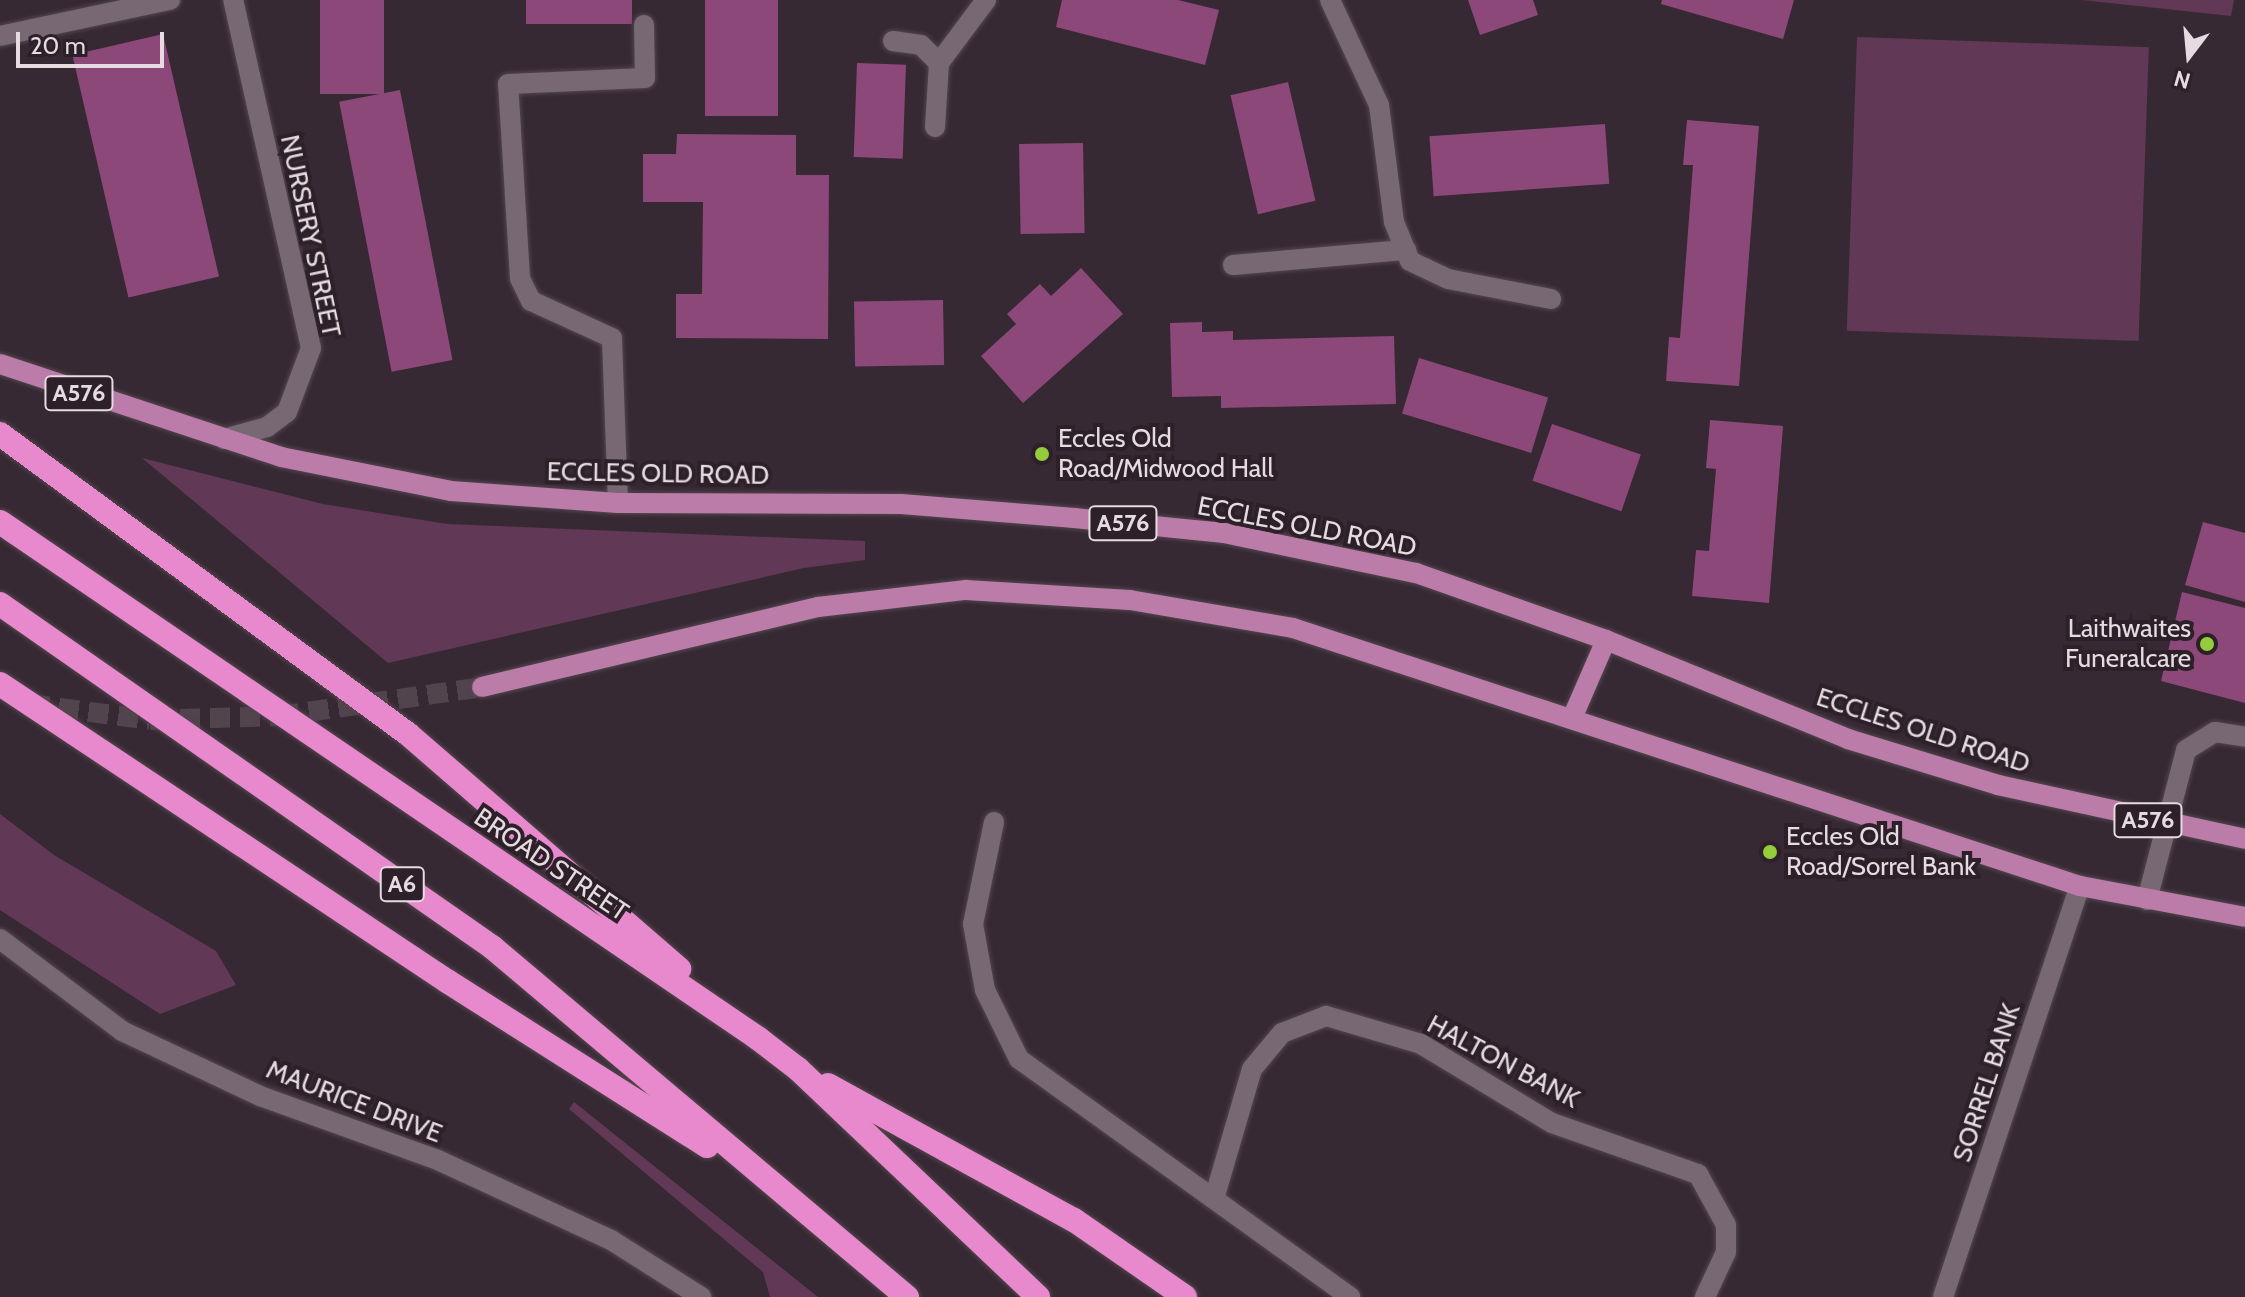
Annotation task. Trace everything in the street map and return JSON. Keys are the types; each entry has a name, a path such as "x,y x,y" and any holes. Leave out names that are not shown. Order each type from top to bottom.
{"highway":[{"path":"0,434 408,734 759,1039"},
{"name":"BROAD STREET","path":"0,522 759,1039 798,1069 1038,1297"},
{"name":"A6","path":"0,604 492,947 907,1297"},
{"path":"0,684 447,981 780,1192"},
{"path":"798,1069 1074,1220 1185,1297"}],"main road":[{"name":"ECCLES OLD ROAD","path":"0,364 281,457 451,491 618,503 901,504 1224,533 1416,573 1606,640 1848,739 1998,785 2165,824 2245,839"},
{"path":"482,687 818,607 966,590 1130,600 1293,628 1573,716 2080,886 2245,917"},
{"path":"1573,716 1606,640"}],"street":[{"path":"0,36 170,0"},
{"name":"NURSERY STREET","path":"224,439 267,427 287,412 311,348 233,0"},
{"path":"935,127 939,63 986,0"},
{"path":"1330,0 1379,105 1394,222 1410,261 1448,279 1551,299"},
{"path":"618,503 612,338 531,301 520,278 508,84 645,78 644,25"},
{"path":"893,41 921,45 939,63"},
{"path":"1233,265 1406,250"},
{"path":"2147,900 2186,750 2215,732 2245,737"},
{"path":"994,822 973,924 985,990 1019,1059 1350,1297"},
{"name":"SORREL BANK","path":"1944,1295 2080,886"},
{"name":"MAURICE DRIVE","path":"0,939 122,1031 260,1096 452,1167 611,1240 701,1297"},
{"name":"HALTON BANK","path":"1214,1199 1252,1069 1282,1033 1326,1016 1421,1044 1552,1123 1698,1174 1726,1225 1726,1252 1705,1297"}],"shaded area":[{"path":"2082,0 2234,0 2231,16"},
{"path":"1857,37 2149,47 2139,341 1847,331"},
{"path":"142,458 323,504 447,524 865,541 865,560 804,568 388,663"},
{"path":"0,814 54,855 216,951 236,985 160,1014 0,910"},
{"path":"574,1102 818,1297 770,1297 763,1272 569,1109"}],"building":[{"path":"320,0 384,0 384,94 320,94"},
{"path":"526,0 632,0 632,24 526,24"},
{"path":"705,0 778,0 778,116 705,116"},
{"path":"1062,0 1178,0 1219,10 1205,65 1056,27"},
{"path":"1468,0 1533,0 1538,15 1480,35"},
{"path":"1662,0 1794,0 1783,39 1661,4"},
{"path":"163,34 219,277 128,298 72,55"},
{"path":"857,63 906,65 903,159 854,157"},
{"path":"1288,82 1315,201 1258,214 1231,95"},
{"path":"400,90 452,360 392,372 339,102"},
{"path":"1687,120 1759,126 1739,386 1666,381 1669,337 1680,338 1693,165 1683,165"},
{"path":"1605,124 1609,184 1434,196 1429,136"},
{"path":"677,134 796,135 796,175 829,175 828,339 676,338 676,294 702,294 703,202 643,202 643,154 676,154"},
{"path":"1083,143 1085,233 1021,234 1019,144"},
{"path":"1081,268 1123,314 1023,403 981,356 1016,324 1007,314 1040,284 1051,296"},
{"path":"943,300 944,365 855,367 854,302"},
{"path":"1202,322 1202,332 1233,331 1233,340 1394,336 1396,404 1221,408 1221,396 1172,397 1170,323"},
{"path":"1419,358 1548,397 1531,453 1402,413"},
{"path":"1710,420 1783,426 1769,603 1692,596 1696,550 1709,551 1716,469 1706,468"},
{"path":"1552,424 1641,455 1621,511 1532,481"},
{"path":"2203,522 2245,533 2245,602 2185,585"},
{"name":"Laithwaites Funeralcare","path":"2182,592 2245,608 2245,703 2161,681"}],"tunnel":[{"path":"29,704 150,720 279,716 482,687"}],"place":[{"name":"Eccles Old Road/Midwood Hall","path":"1042,454"},
{"name":"Laithwaites Funeralcare","path":"2207,644"},
{"name":"Eccles Old Road/Sorrel Bank","path":"1770,852"}]}
